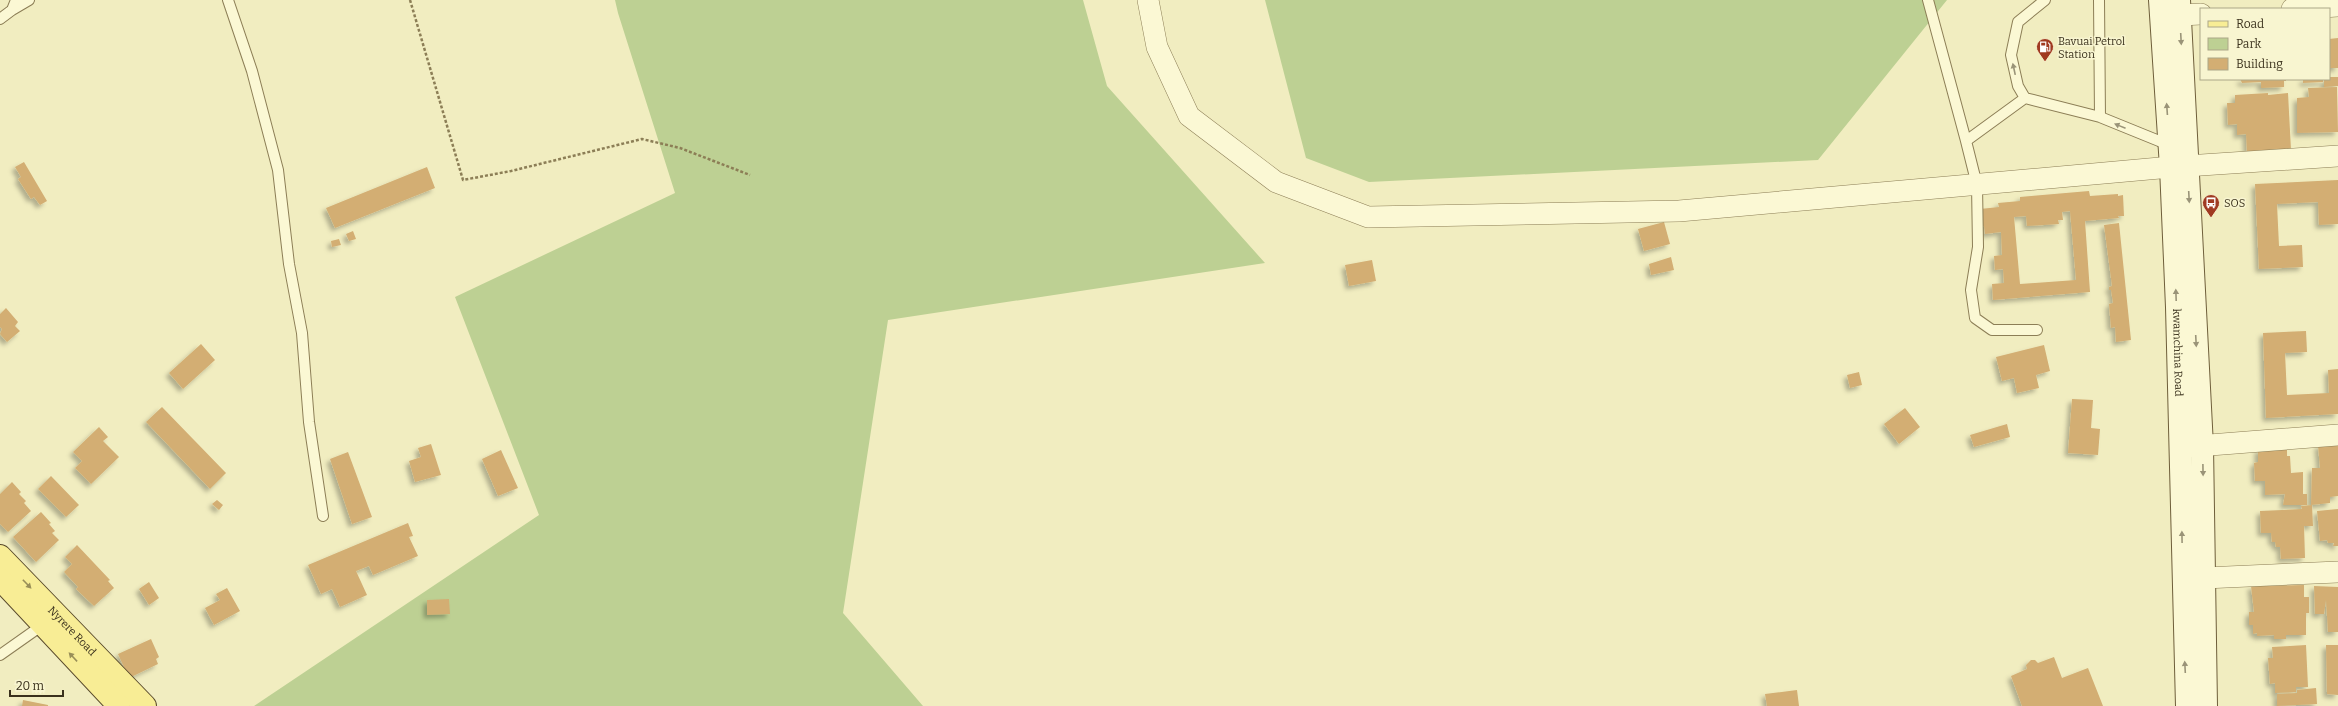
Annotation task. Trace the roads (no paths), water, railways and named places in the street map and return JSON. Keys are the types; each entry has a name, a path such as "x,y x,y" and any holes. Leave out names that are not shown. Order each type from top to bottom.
{"main road":[{"name":"kwamchina Road","path":"2160,0 2169,145 2179,167 2202,446 2206,706"},
{"name":"kwamchina Road","path":"2187,10 2179,167 2180,448 2187,706"},
{"name":"Nyrere Road","path":"0,556 119,706"},
{"name":"Nyrere Road","path":"0,579 49,619 144,706"}],"street":[{"path":"1148,0 1157,47 1189,116 1276,182 1368,217 1679,211 2274,159 2338,156"},
{"path":"2307,8 2338,6"},
{"path":"2180,448 2338,435"},
{"path":"2204,578 2338,572"}],"lane":[{"path":"12,10 16,0"},
{"path":"0,18 28,0"},
{"path":"228,0 252,71 278,170 289,264 302,333 309,422 323,516"},
{"path":"1928,0 1977,185 1978,248 1971,290 1975,318 1992,330 2037,330"},
{"path":"2045,0 2018,22 2011,55 2018,86 2025,98 2100,117 2169,145"},
{"path":"2099,0 2100,117"},
{"path":"1966,141 2025,98"},
{"path":"0,655 49,619"}],"place":[{"name":"Bavuai Petrol Station","path":"2045,62"},
{"name":"SOS","path":"2211,218"}]}
